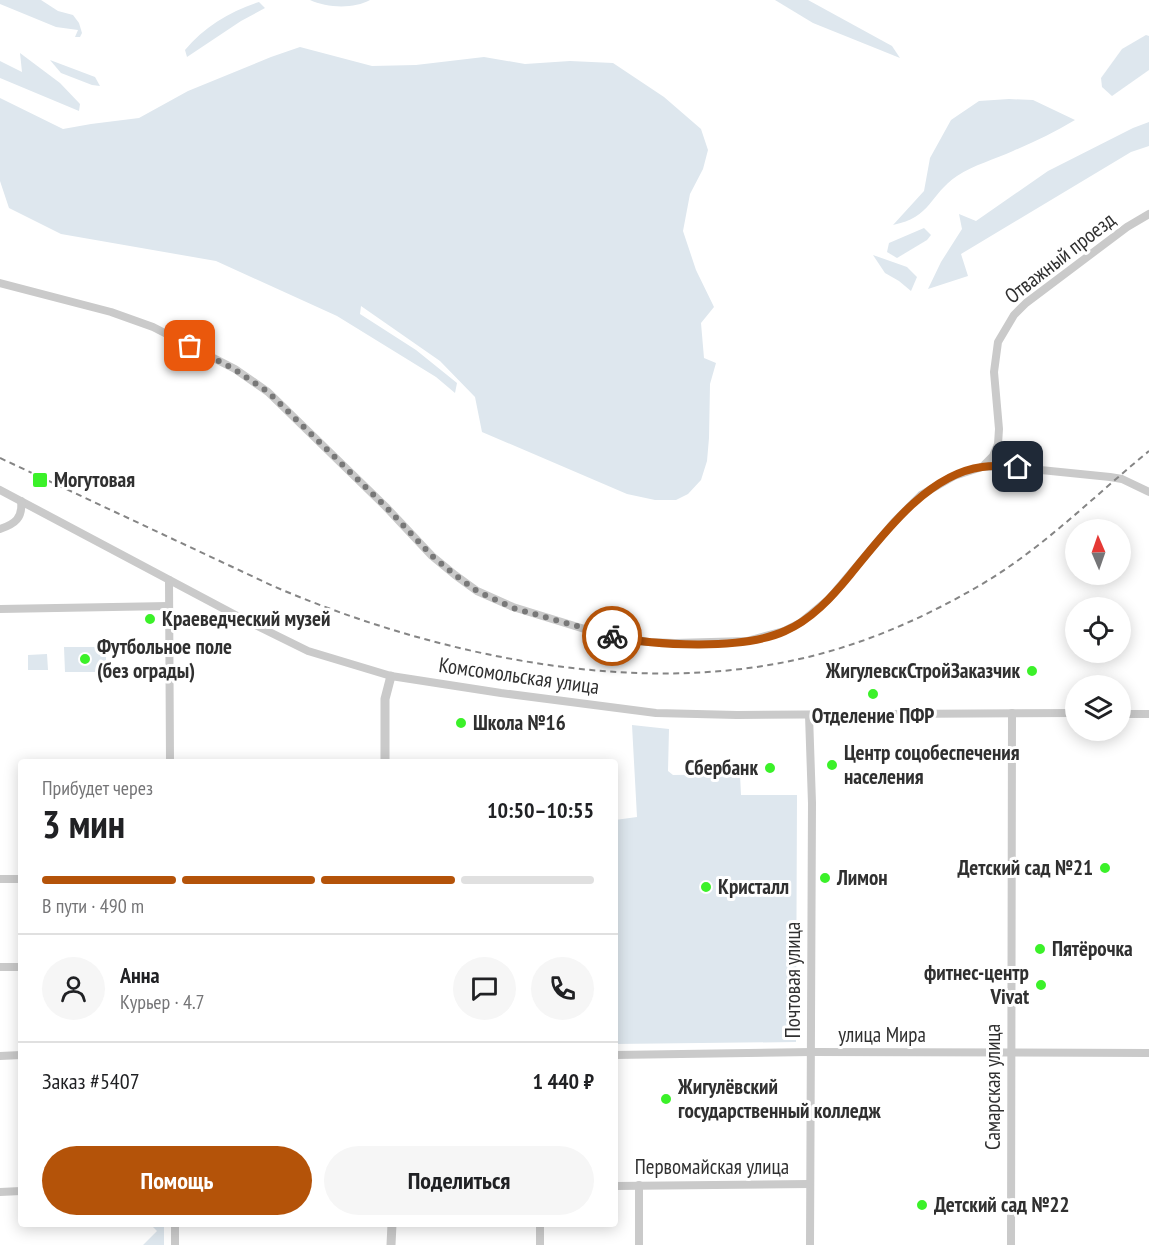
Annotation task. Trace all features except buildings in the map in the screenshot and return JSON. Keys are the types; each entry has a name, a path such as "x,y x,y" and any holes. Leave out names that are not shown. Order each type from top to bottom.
{"street":[{"name":"Отважный проезд","path":"982,467 993,456 998,444 995,362 998,342 1005,328 1026,303 1127,227 1149,214"},
{"path":"0,283 111,312 153,327 234,369 268,392 386,507 432,556 477,591 513,608 620,638 648,642 725,642 766,638 784,632 800,623 830,599 894,522 921,495 954,476 982,467 1001,466 1110,477 1122,479 1149,492"},
{"name":"Комсомольская улица","path":"0,490 308,651 391,676 656,713 809,715 1065,713"},
{"path":"0,529 18,520 22,510 21,501"},
{"path":"169,580 170,759"},
{"path":"0,609 169,606"},
{"path":"385,759 385,699 391,676"},
{"name":"Самарская улица","path":"1011,1245 1012,713"},
{"path":"1131,714 1149,714"},
{"name":"Почтовая улица","path":"809,715 812,792 810,1245"},
{"path":"0,879 18,879"},
{"path":"0,967 18,967"},
{"name":"улица Мира","path":"618,1055 811,1052 1149,1053"},
{"path":"0,1056 18,1055"},
{"path":"639,1185 639,1245"},
{"name":"Первомайская улица","path":"618,1186 810,1185"},
{"path":"0,1192 18,1191"},
{"path":"175,1227 175,1245"},
{"path":"391,1245 392,1227"},
{"path":"540,1227 540,1245"}],"shaded area":[{"path":"0,0 41,0 58,11 73,15 82,33 80,37 75,37 78,30 56,27 0,4"},
{"path":"310,0 370,0 356,5 340,6 324,5"},
{"path":"775,0 808,0 892,46 900,58 813,23"},
{"path":"259,2 265,8 187,57 185,50 209,27 238,10"},
{"path":"1146,35 1149,36 1149,70 1112,96 1102,87 1101,78 1122,49"},
{"path":"300,47 372,66 416,65 484,57 525,64 570,61 613,63 664,97 701,129 708,150 703,169 690,194 683,231 696,270 714,307 701,323 704,358 716,363 710,384 707,461 701,480 688,494 676,500 655,500 627,494 482,432 475,397 440,361 361,306 360,314 416,350 457,383 455,393 436,377 337,316 216,261 61,234 9,208 0,181 0,98 63,129 139,118 188,91"},
{"path":"20,53 60,83 80,104 79,111 0,78 0,61 22,72"},
{"path":"50,60 95,77 100,86 61,73"},
{"path":"1033,100 1075,120 957,176 916,217 893,225 924,191 930,158 951,120 979,101"},
{"path":"1149,122 1149,146 1131,152 961,254 968,276 928,289 941,262 962,229 959,214 976,221 1048,171"},
{"path":"924,228 931,235 927,240 897,258 887,252 889,243"},
{"path":"873,255 907,267 917,277 911,291 885,273"},
{"name":"Футбольное поле (без ограды)","path":"64,647 106,647 106,672 65,672"},
{"path":"47,654 48,670 28,670 28,655"},
{"name":"Кристалл","path":"632,725 669,729 668,771 673,775 740,774 741,795 797,795 796,1042 618,1044 618,820 637,817"},
{"path":"153,1227 164,1227 164,1245 143,1245 157,1231"}],"railway":[{"path":"0,458 273,586 333,610 397,631 462,649 529,662 597,671 664,673 730,670 795,660 843,647 912,621 977,587 1023,557 1149,451"}],"way so far":[{"path":"190,346 234,369 268,392 386,507 432,556 477,591 513,608 612,636"}],"place":[{"name":"Могутовая","path":"40,480"},
{"name":"Краеведческий музей","path":"150,619"},
{"name":"Футбольное поле (без ограды)","path":"85,659"},
{"name":"ЖигулевскСтройЗаказчик","path":"1032,671"},
{"name":"Отделение ПФР","path":"873,694"},
{"name":"Школа №16","path":"461,723"},
{"name":"Центр соцобеспечения населения","path":"832,765"},
{"name":"Сбербанк","path":"770,768"},
{"name":"Детский сад №21","path":"1105,868"},
{"name":"Лимон","path":"825,878"},
{"name":"Кристалл","path":"706,887"},
{"name":"Пятёрочка","path":"1040,949"},
{"name":"фитнес-центр Vivat","path":"1041,985"},
{"name":"Жигулёвский государственный колледж","path":"666,1099"},
{"name":"Детский сад №22","path":"922,1205"}],"route":[{"path":"612,636 648,642 699,643 747,641 784,632 800,623 830,599 894,522 921,495 954,476 976,468 1018,467"}]}
